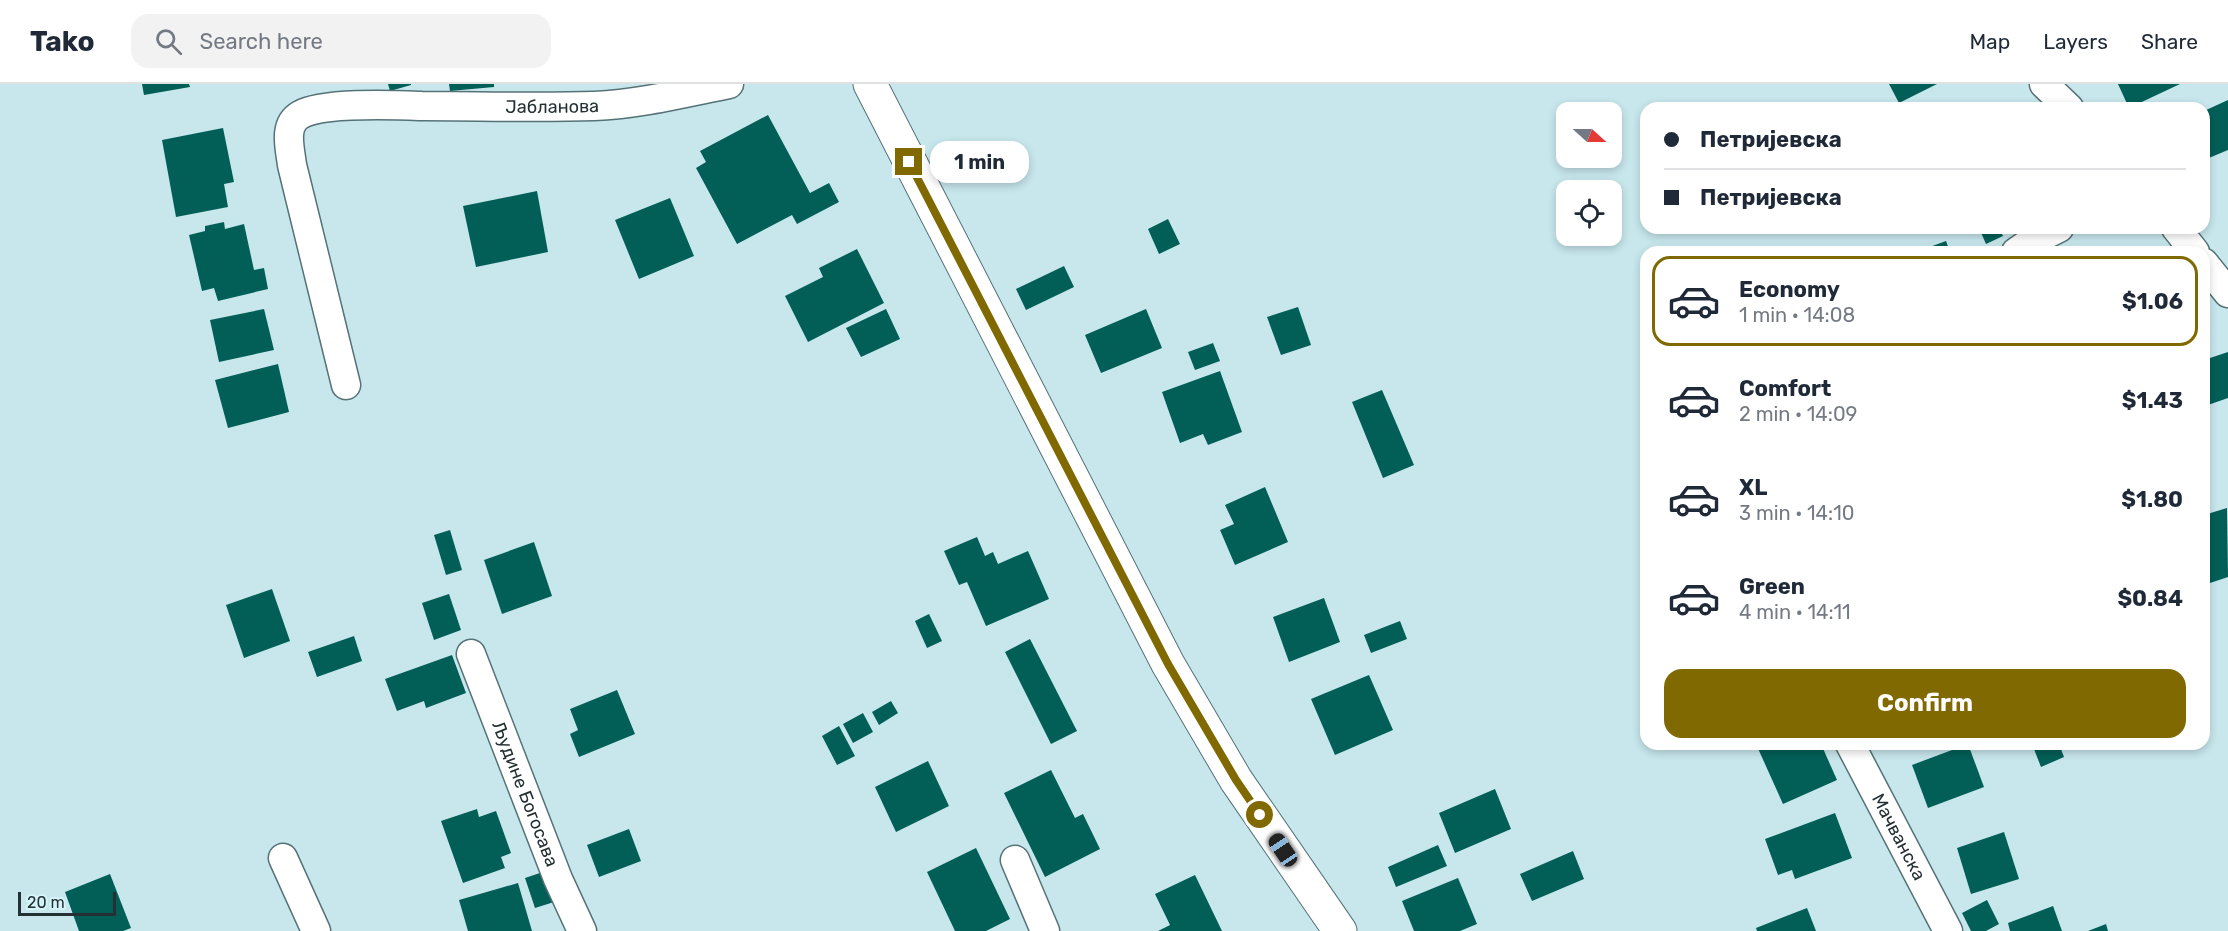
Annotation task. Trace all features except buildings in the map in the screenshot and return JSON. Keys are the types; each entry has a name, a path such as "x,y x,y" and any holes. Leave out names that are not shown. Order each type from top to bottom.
{"main road":[{"path":"870,84 1168,664 1236,780 1340,931"}],"street":[{"name":"Јабланова","path":"346,385 292,165 289,139 291,123 299,115 313,109 370,95 596,106 651,101 729,84"},
{"path":"2044,84 2063,102"},
{"path":"2025,246 2047,234"},
{"path":"2181,234 2190,246"},
{"path":"2210,270 2228,293"},
{"name":"Људине Богосава","path":"471,654 558,879 582,931"},
{"name":"Мачванска","path":"1853,750 1948,931"},
{"path":"283,858 316,931"},
{"path":"1015,860 1045,931"}],"route":[{"path":"909,162 1168,664 1236,780 1260,815"}]}
